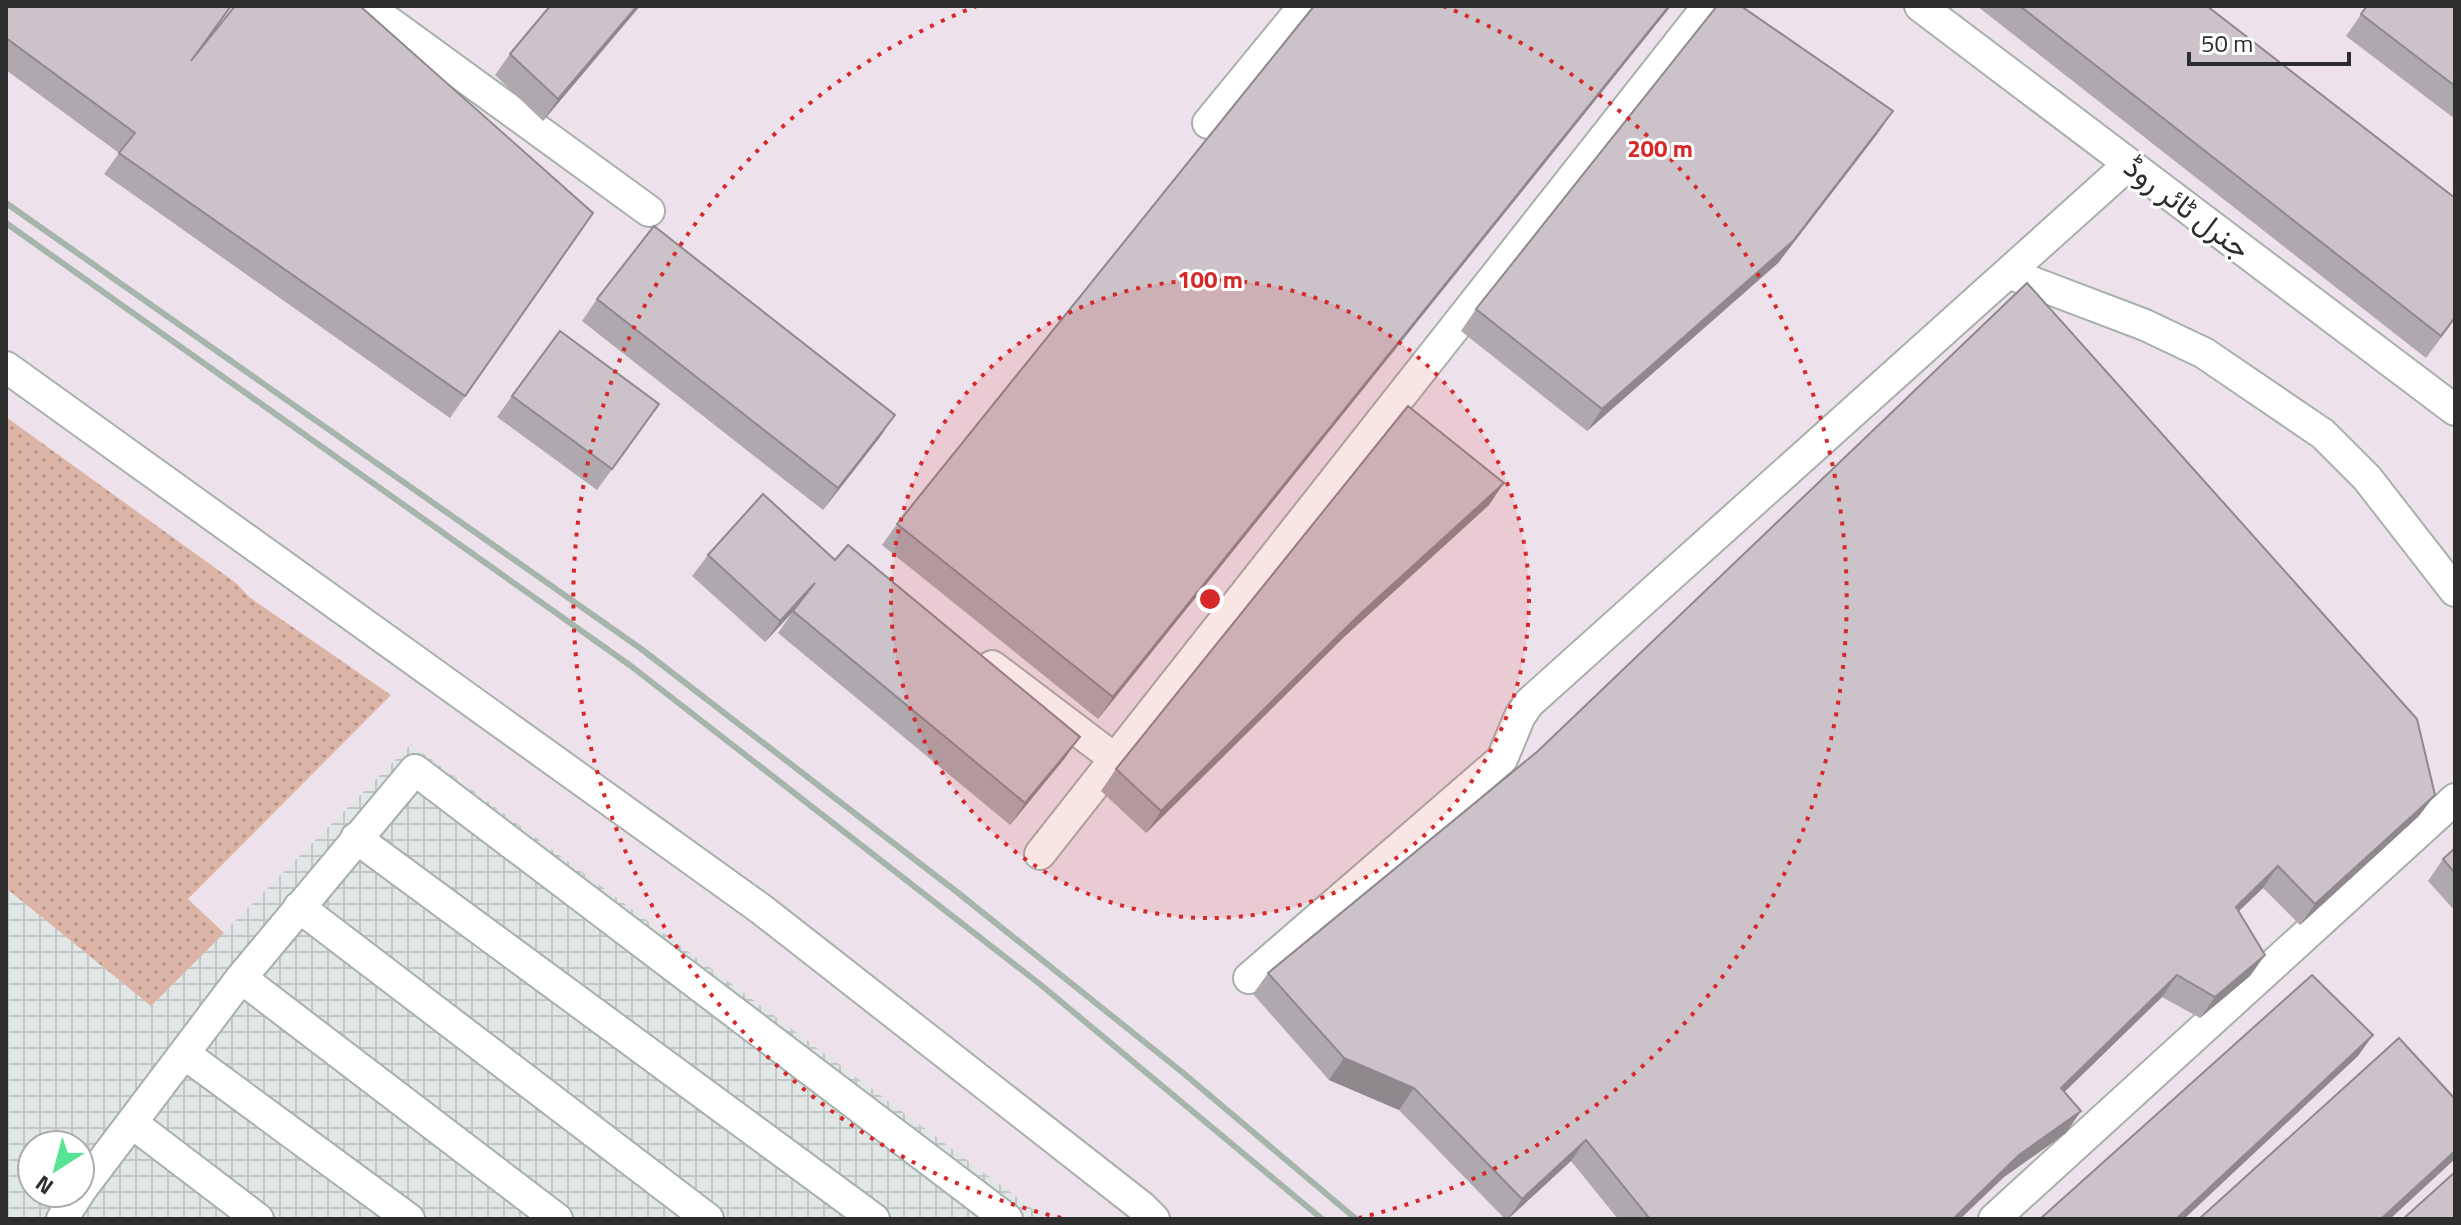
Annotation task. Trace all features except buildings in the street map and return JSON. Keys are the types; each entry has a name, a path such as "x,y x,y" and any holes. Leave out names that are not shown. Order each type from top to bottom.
{"street":[{"path":"367,6 649,211"},
{"path":"1208,123 1304,6"},
{"path":"1040,854 1708,6"},
{"name":"جنرل ٹائر روڈ","path":"1920,6 2455,410"},
{"path":"1249,978 1502,759 1520,716 1529,703 2129,164"},
{"path":"2008,273 2145,325 2204,353 2323,434 2367,478 2455,591"},
{"path":"6,367 761,909 1154,1219"},
{"path":"968,648 1115,759"},
{"path":"96,1177 132,1123 241,978 415,770 1007,1219"},
{"path":"1994,1219 2455,799"},
{"path":"356,838 874,1219"},
{"path":"299,907 708,1219"},
{"path":"241,978 557,1219"},
{"path":"186,1055 409,1219"},
{"path":"132,1123 258,1219"}],"shaded area":[{"path":"6,417 236,583 249,597 391,695 188,899 224,933 151,1006 6,888"},
{"path":"411,744 1046,1219 6,1219 6,888 151,1006"}],"railway":[{"path":"6,203 640,648 957,892 1182,1072 1356,1219"},
{"path":"6,223 631,666 1041,985 1322,1219"}]}
